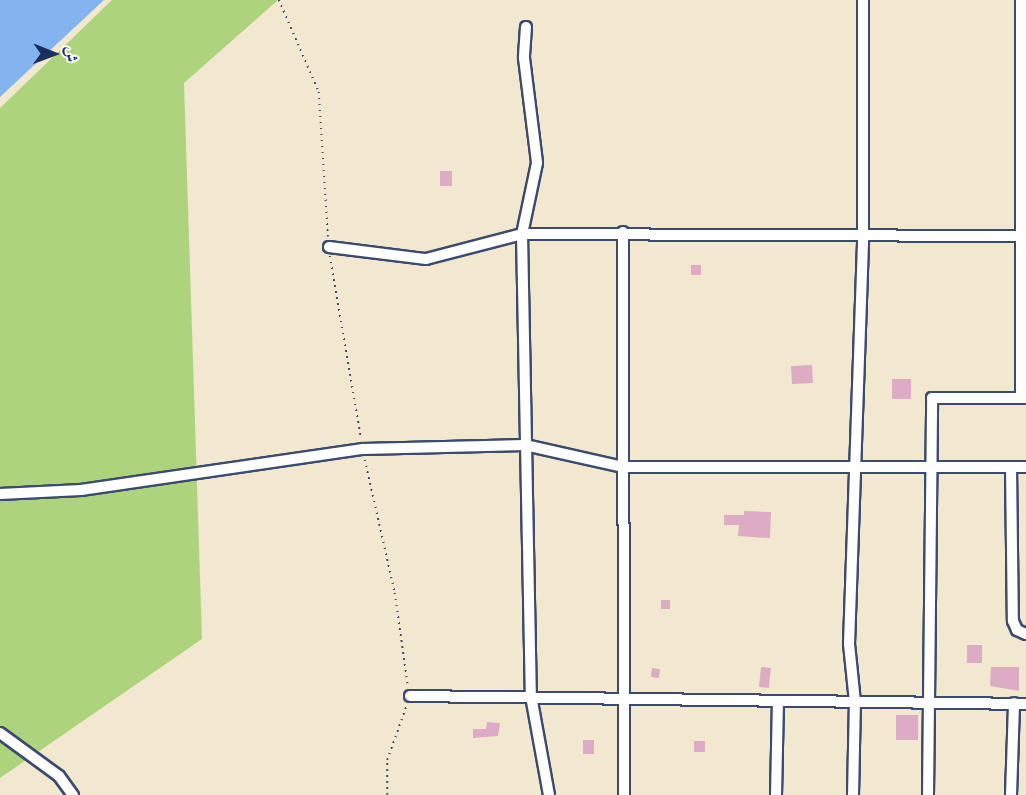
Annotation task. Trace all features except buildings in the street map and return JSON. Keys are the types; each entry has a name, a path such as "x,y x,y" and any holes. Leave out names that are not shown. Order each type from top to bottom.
{"street":[{"path":"853,795 855,702 849,644 857,466 863,236 863,0"},
{"path":"928,795 932,398 1023,398 1021,0"},
{"path":"526,27 524,58 537,164 522,234 531,696 549,795"},
{"path":"329,247 426,259 522,234 623,232 1022,236"},
{"path":"623,232 624,795"},
{"path":"0,494 81,490 363,449 525,445 623,466 1026,467"},
{"path":"1011,467 1013,621 1017,630 1026,634"},
{"path":"410,696 1026,704"},
{"path":"776,795 778,701"},
{"path":"1011,795 1014,704"},
{"path":"0,733 59,776 73,795"}],"path":[{"path":"279,0 319,92 329,247 363,449 395,593 410,696 387,760 387,795"}],"green space":[{"path":"112,0 278,0 184,83 202,639 0,778 0,108"}],"water":[{"path":"0,0 104,0 0,97"}]}
